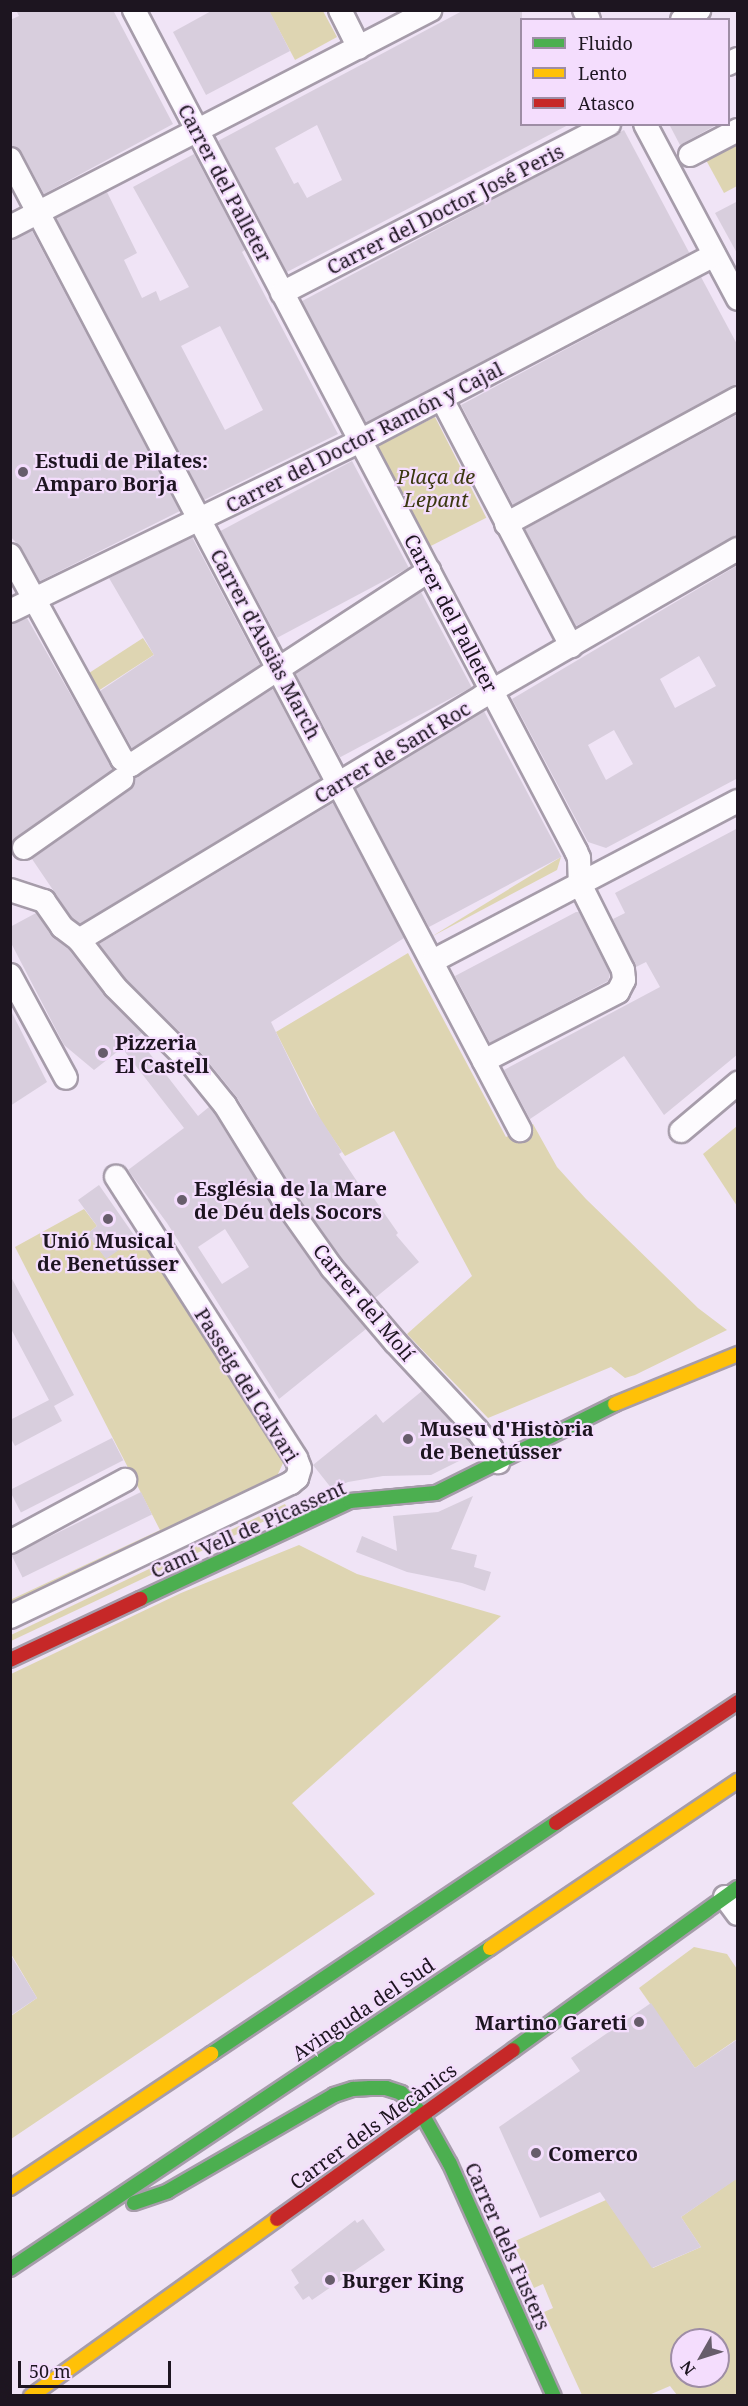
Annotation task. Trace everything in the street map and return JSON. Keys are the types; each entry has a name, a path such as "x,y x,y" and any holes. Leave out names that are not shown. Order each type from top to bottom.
{"main road":[{"name":"Camí Vell de Picassent","path":"10,1660 350,1501 436,1493 616,1403 738,1354"},
{"path":"10,2187 738,1702"},
{"name":"Avinguda del Sud","path":"10,2270 738,1781"},
{"name":"Carrer dels Mecànics","path":"31,2396 422,2114 733,1900"},
{"path":"370,2088 388,2098 395,2108 399,2122 397,2132"},
{"name":"Carrer dels Fusters","path":"81,2222 168,2191 309,2108 344,2092 386,2088 402,2093 422,2114 450,2164 554,2396"}],"street":[{"name":"Carrer del Palleter","path":"134,10 578,854 580,884 622,970 624,980 622,988 484,1061"},
{"path":"340,10 359,48"},
{"path":"10,227 198,132 430,10"},
{"path":"685,18 699,10"},
{"name":"Carrer del Doctor José Peris","path":"282,293 605,126"},
{"path":"646,126 738,299"},
{"path":"690,155 738,130"},
{"name":"Carrer d'Ausiàs March","path":"10,159 520,1130"},
{"name":"Carrer del Doctor Ramón y Cajal","path":"10,611 360,441 714,255"},
{"path":"506,524 738,398"},
{"path":"442,399 571,646"},
{"name":"Carrer de Sant Roc","path":"79,940 493,690 738,549"},
{"path":"10,555 128,772"},
{"path":"24,848 128,772 429,571"},
{"path":"433,962 738,801"},
{"name":"Carrer del Molí","path":"10,890 44,901 62,927 79,940 116,987 166,1036 214,1090 283,1198 332,1268 395,1342 477,1430 491,1448 498,1462"},
{"path":"10,975 66,1077"},
{"path":"681,1131 738,1083"},
{"name":"Passeig del Calvari","path":"10,1617 291,1483 297,1478 300,1468 116,1177"},
{"path":"10,1542 125,1480"}],"green space":[{"path":"269,11 323,11 337,37 295,60"},
{"path":"737,143 737,186 724,193 706,160"},
{"name":"Plaça de Lepant","path":"435,417 486,518 429,547 378,446"},
{"path":"143,638 154,655 97,692 86,675"},
{"path":"561,857 557,870 431,937"},
{"path":"408,953 506,1137 533,1124 557,1167 586,1199 698,1308 727,1330 635,1375 625,1378 611,1367 488,1418 407,1334 472,1276 394,1131 345,1156 321,1121 276,1032"},
{"path":"737,1126 737,1206 703,1154"},
{"path":"84,1209 97,1226 87,1234 106,1258 141,1234 263,1417 257,1422 284,1461 278,1474 280,1478 11,1610 10,1600 160,1530 15,1247"},
{"path":"285,1504 288,1510 11,1641 11,1635"},
{"path":"299,1545 357,1574 501,1616 292,1803 375,1894 11,2139 11,2016 37,1998 11,1954 11,1674 181,1593"},
{"path":"694,1947 727,1954 737,1969 737,2039 695,2068 639,1988"},
{"path":"737,2178 737,2395 677,2395 672,2388 730,2388 730,2328 670,2328 670,2386 649,2395 582,2395 544,2312 553,2308 543,2284 534,2288 513,2242 606,2200 653,2268 701,2247 681,2217"}],"building":[{"path":"16,10 113,10 173,124 44,194 22,153 10,146 10,20 19,16"},
{"path":"213,10 269,10 290,51 206,95 173,32"},
{"path":"464,10 522,10 522,18 520,18 520,126 566,126 287,272 218,141","holes":["317,125 342,180 307,198 298,182 294,184 275,148"]},
{"path":"670,126 714,126 680,145"},
{"path":"624,130 689,253 367,424 302,301"},
{"path":"194,154 245,250 242,252 338,434 204,500 56,218 107,192 137,253 124,260 142,298 156,291 160,301 189,287 133,187","holes":["220,326 263,410 225,430 181,346"]},
{"path":"738,201 738,255 715,213"},
{"path":"32,231 180,511 40,581 22,549 10,536 10,240"},
{"path":"701,277 738,346 738,385 513,505 461,405"},
{"path":"738,414 738,536 576,626 525,529"},
{"path":"352,461 409,568 277,638 220,531"},
{"path":"192,537 260,665 132,748 100,691 154,655 109,578"},
{"path":"738,565 738,778 606,848 588,842 512,699","holes":["699,656 716,686 675,708 660,679","614,730 633,764 606,780 588,745"]},
{"path":"421,592 472,687 340,757 289,662"},
{"path":"27,618 113,769 16,837 10,851 10,624"},
{"path":"273,689 320,779 80,924 72,918 32,859 130,790 135,777"},
{"path":"484,711 561,857 429,927 352,781"},
{"path":"333,803 404,938 271,1022 311,1104 342,1152 339,1154 362,1189 366,1187 398,1233 396,1235 419,1262 375,1298 343,1260 294,1192 236,1096 201,1053 125,978 99,944"},
{"path":"738,828 738,1054 664,1115 624,1056 530,1119 504,1070 660,987 646,962 636,967 613,919 625,913 615,893"},
{"path":"579,912 610,974 608,981 490,1043 455,976"},
{"path":"36,913 51,935 69,950 104,995 142,1033 137,1037 198,1116 209,1107 272,1207 321,1276 366,1329 279,1399 167,1223 128,1170 184,1128 122,1048 94,1070 64,1045 10,941 10,927","holes":["225,1229 249,1267 222,1284 198,1247"]},
{"path":"10,1009 47,1082 10,1106"},
{"name":"Unió Musical de Benetússer","path":"99,1185 136,1238 106,1259 87,1234 97,1226 78,1200"},
{"path":"10,1275 74,1395 54,1406 62,1421 15,1446 10,1437 10,1420 49,1400 10,1327"},
{"name":"Museu d'Història de Benetússer","path":"422,1391 467,1439 475,1453 431,1475 383,1476 348,1482 332,1489 313,1465 376,1414 383,1423"},
{"path":"112,1438 123,1460 21,1512 10,1490"},
{"path":"141,1492 152,1514 23,1578 12,1555"},
{"path":"473,1496 451,1549 477,1555 474,1567 491,1572 485,1591 462,1583 407,1572 356,1552 362,1536 397,1551 393,1516 438,1512"},
{"path":"10,1954 37,1998 10,2016"},
{"path":"651,2003 695,2068 738,2039 738,2178 681,2217 701,2247 652,2268 600,2192 540,2218 499,2127 580,2071 571,2058"},
{"path":"363,2219 385,2250 312,2300 309,2296 303,2300 294,2287 299,2283 291,2270 355,2220 357,2223"}],"traffic: fast":[{"path":"140,1599 350,1501 436,1493 615,1404"},
{"path":"211,2054 556,1823"},
{"path":"513,2050 738,1888"},
{"path":"10,2269 490,1948"},
{"path":"134,2203 168,2191 334,2095 353,2089 370,2088 386,2088 401,2093 422,2114 450,2164 554,2396"}],"traffic: slow":[{"path":"615,1404 738,1354"},
{"path":"490,1948 738,1781"},
{"path":"10,2188 211,2054"},
{"path":"31,2396 277,2219"}],"traffic: jam":[{"path":"10,1660 140,1599"},
{"path":"556,1823 738,1702"},
{"path":"277,2219 513,2050"}],"place":[{"name":"Estudi de Pilates: Amparo Borja","path":"23,472"},
{"name":"Pizzeria El Castell","path":"103,1053"},
{"name":"Església de la Mare de Déu dels Socors","path":"182,1200"},
{"name":"Unió Musical de Benetússer","path":"108,1219"},
{"name":"Museu d'Història de Benetússer","path":"408,1439"},
{"name":"Martino Gareti","path":"639,2022"},
{"name":"Comerco","path":"536,2153"},
{"name":"Burger King","path":"330,2280"}]}
